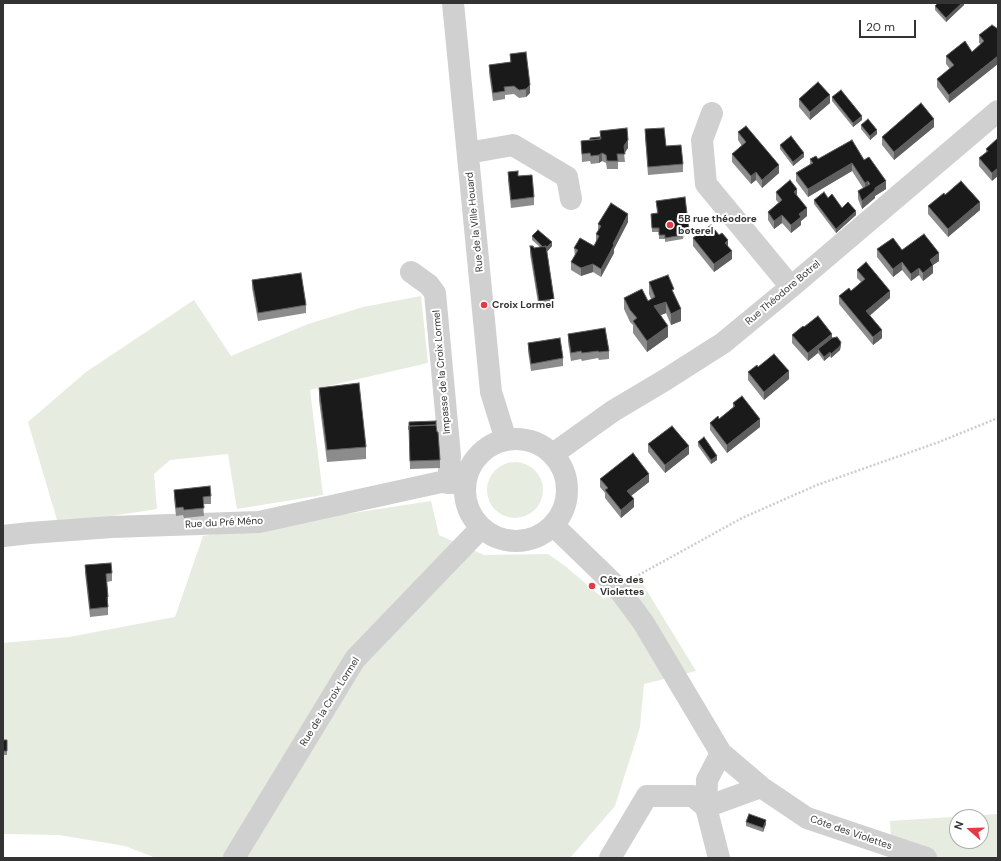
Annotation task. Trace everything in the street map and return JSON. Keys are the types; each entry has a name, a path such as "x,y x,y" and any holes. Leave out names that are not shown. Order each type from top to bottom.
{"street":[{"name":"Rue de la Ville Houard","path":"453,3 491,392 506,440"},
{"name":"Rue Théodore Botrel","path":"552,454 613,411 723,343 998,111"},
{"path":"712,113 702,140 706,184 791,287"},
{"path":"468,153 513,145 567,177 571,199"},
{"name":"Impasse de la Croix Lormel","path":"411,272 429,285 435,293 450,456 456,484"},
{"path":"523,439 539,444 552,454 562,468 567,483 566,500 561,515 553,525 537,537 523,541 508,541 494,537 481,528 471,515 466,500 456,484 469,470 478,456 491,446 506,440 523,439"},
{"name":"Rue du Pré Méno","path":"3,536 112,527 260,522 441,482 456,484"},
{"name":"Côte des Violettes","path":"553,525 617,587 643,622 721,753 761,787 807,818 926,858"},
{"name":"Rue de la Croix Lormel","path":"234,858 355,659 481,528"},
{"path":"719,858 706,807 707,780 721,753"},
{"path":"706,807 761,787"},
{"path":"610,858 646,796 693,796 706,807"}],"path":[{"path":"617,587 742,518 817,486 939,442 998,418"}],"shaded area":[{"path":"421,296 428,363 310,390 323,495 237,509 228,454 170,460 154,474 157,509 92,519 57,520 28,422 86,372 194,300 231,356 308,324 363,307"},
{"path":"510,462 520,462 535,470 541,479 543,490 541,501 535,510 520,518 510,518 499,513 492,506 487,495 487,485 492,474 499,467"},
{"path":"431,501 439,535 484,555 548,554 565,566 604,599 639,578 696,671 644,684 640,727 615,806 570,858 156,858 125,846 59,835 3,834 3,643 69,637 175,617 203,536"},
{"path":"998,814 998,858 892,858 890,821 949,817 949,849 989,849 989,815"}],"building":[{"path":"938,3 962,3 946,18 935,6"},
{"path":"992,25 998,29 998,56 949,95 937,79 954,65 946,56 965,41 972,52 984,41 979,35"},
{"path":"526,52 530,85 526,89 519,90 514,86 504,87 505,91 493,93 489,65 511,62 510,54"},
{"path":"818,82 830,95 810,112 799,99"},
{"path":"841,90 862,116 853,123 832,97"},
{"path":"921,103 934,119 894,152 882,137"},
{"path":"868,119 877,130 870,136 861,125"},
{"path":"746,126 779,165 762,180 756,172 751,176 732,154 746,142 738,132"},
{"path":"627,128 628,140 624,146 625,154 617,154 618,161 607,161 606,155 602,153 591,156 590,153 582,154 581,141 601,139 600,131"},
{"path":"664,128 666,146 681,145 683,164 648,167 645,129"},
{"path":"791,136 804,153 793,162 780,145"},
{"path":"600,137 600,139 590,140 590,138"},
{"path":"998,138 998,168 992,173 979,158 988,151 986,149"},
{"path":"852,140 864,160 869,157 886,181 875,188 875,190 862,201 858,191 870,184 868,181 865,183 852,163 808,189 796,173 813,163 810,159 816,156 818,159"},
{"path":"518,171 518,176 532,175 534,197 511,200 508,172"},
{"path":"790,180 797,189 794,192 807,208 799,214 801,217 791,225 782,215 774,221 768,212 782,200 776,192"},
{"path":"961,181 980,202 948,229 928,206 944,193 945,195"},
{"path":"824,192 828,198 832,194 842,208 848,202 856,211 836,229 814,200"},
{"name":"5B rue théodore boterel","path":"685,197 689,230 684,230 683,235 665,238 665,235 659,235 659,228 652,228 651,214 658,213 656,201"},
{"path":"611,203 628,214 613,244 614,245 601,269 593,264 581,268 571,262 578,250 574,248 580,238 594,246 599,236 596,234 601,226 598,224"},
{"path":"711,225 719,235 722,233 728,240 725,243 732,251 714,264 693,238"},
{"path":"538,230 552,242 546,248 546,246 543,247 532,236"},
{"path":"924,234 939,253 930,260 933,265 923,273 919,268 911,274 902,262 893,269 877,249 893,238 902,250"},
{"path":"530,246 533,246 534,248 546,246 554,299 539,301"},
{"path":"866,262 890,291 866,311 882,330 873,337 839,296 849,288 851,291 865,279 857,270"},
{"path":"301,273 306,305 258,313 252,280"},
{"path":"668,275 674,289 672,290 681,309 671,314 666,302 654,306 668,326 647,341 633,321 637,318 630,310 624,298 642,289 648,301 655,297 649,282"},
{"path":"818,316 832,334 808,353 792,335"},
{"path":"605,328 609,351 582,353 581,351 571,353 568,334"},
{"path":"837,337 841,342 840,346 831,354 830,352 824,357 818,349 832,338"},
{"path":"560,338 563,358 531,364 528,343"},
{"path":"774,354 789,371 764,392 748,372 757,365 758,367"},
{"path":"359,383 366,447 327,450 319,388"},
{"path":"742,396 760,419 727,445 710,423 718,416 719,419 735,406 733,403"},
{"path":"436,421 436,425 409,426 409,422"},
{"path":"436,425 440,460 410,461 409,426"},
{"path":"672,426 689,446 665,465 648,444"},
{"path":"704,437 717,456 711,460 698,442"},
{"path":"633,453 649,474 627,491 634,499 621,510 605,490 608,488 600,479"},
{"path":"210,486 211,496 203,497 204,508 184,510 183,507 176,508 174,490"},
{"path":"111,563 112,573 106,574 108,607 90,609 85,565"},
{"path":"3,740 7,740 7,751 3,751"},
{"path":"749,814 766,820 763,828 746,822"}],"place":[{"name":"5B rue théodore boterel","path":"670,225"},
{"name":"Croix Lormel","path":"484,305"},
{"name":"Côte des Violettes","path":"592,586"}]}
